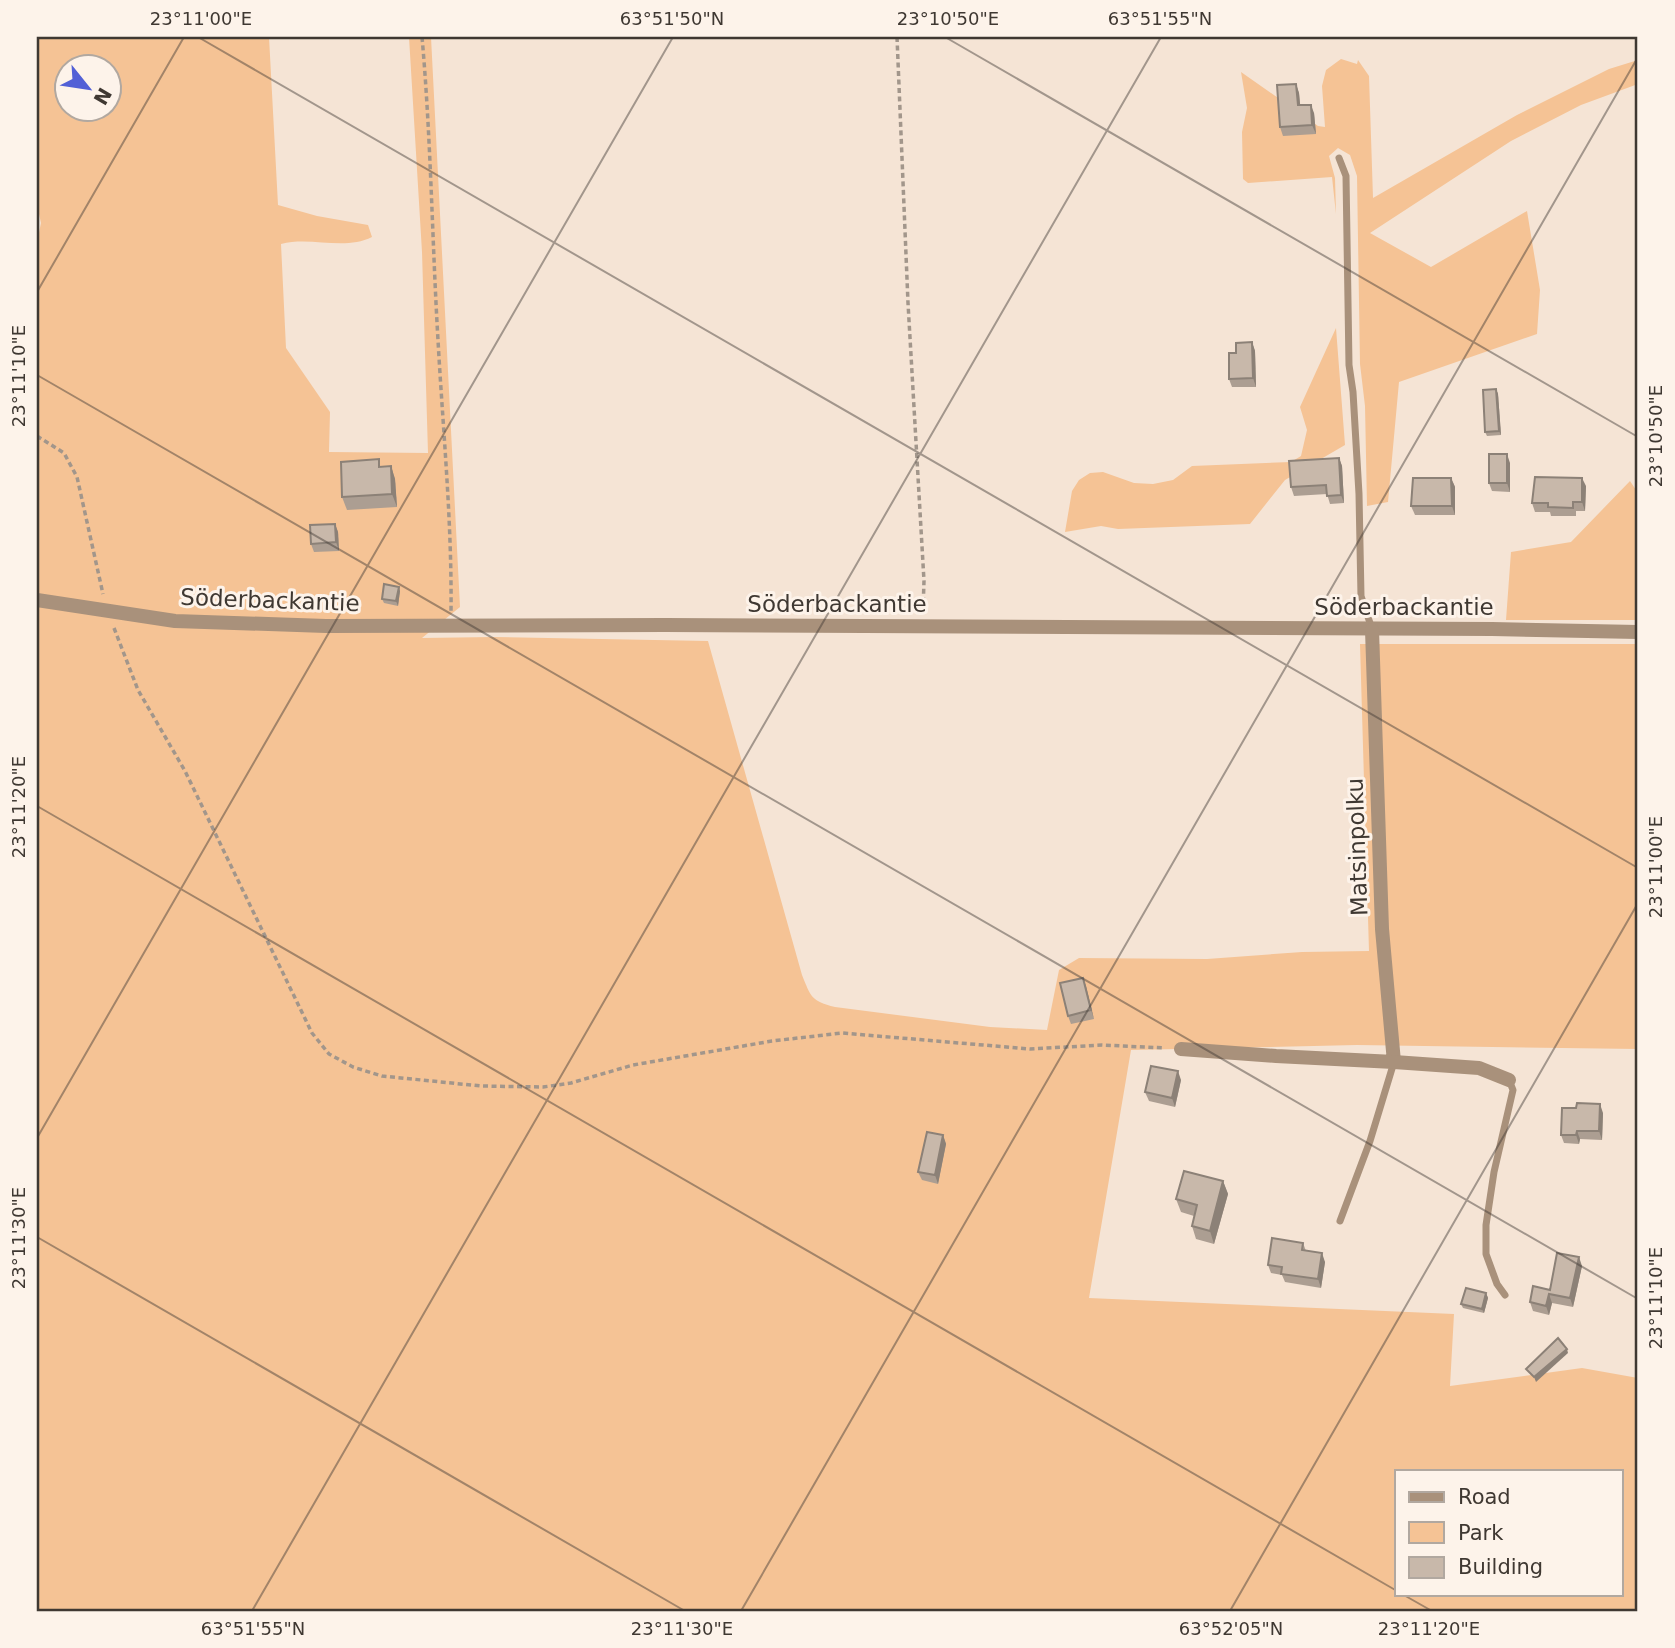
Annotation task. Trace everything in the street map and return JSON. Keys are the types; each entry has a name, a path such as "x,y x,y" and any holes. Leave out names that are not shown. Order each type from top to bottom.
{"street":[{"name":"Söderbackantie","path":"37,600 175,621 326,626 451,624 1638,632"},
{"name":"Matsinpolku","path":"1372,630 1382,929 1394,1062"},
{"path":"1181,1049 1479,1068 1508,1080"}],"lane":[{"path":"1339,158 1346,176 1349,365 1359,494 1361,596 1372,630"},
{"path":"1340,1221 1370,1141 1394,1062"},
{"path":"1505,1295 1497,1283 1486,1254 1486,1244 1494,1172 1513,1090 1508,1080"}],"path":[{"path":"422,37 450,522 451,624"},
{"path":"897,37 908,303 924,581 923,627"},
{"path":"37,436 64,453 77,477 107,611 138,690 185,771 312,1033 329,1054 353,1067 382,1076 481,1086 543,1087 571,1083 634,1065 842,1032 1030,1049 1102,1045 1181,1049"}],"green space":[{"path":"37,37 269,37 278,205 317,216 368,225 372,237 350,243 281,244 286,348 330,412 329,452 428,453 422,252 409,37 431,37 460,607 422,638 708,641 802,975 813,997 821,1003 835,1007 990,1027 1047,1030 1059,970 1079,958 1207,959 1302,952 1369,951 1360,644 1638,644 1638,1049 1357,1045 1131,1050 1089,1298 1454,1314 1450,1386 1582,1368 1638,1378 1638,1611 37,1611 37,242 41,223 37,205"},
{"path":"1341,59 1357,64 1358,60 1369,76 1373,198 1517,115 1609,69 1638,60 1638,84 1581,105 1511,141 1370,233 1431,267 1527,211 1540,290 1537,334 1399,382 1388,502 1367,506 1365,406 1360,364 1357,176 1350,155 1338,148 1329,156 1335,178 1336,214 1332,177 1248,183 1243,179 1242,132 1247,108 1241,72 1318,126 1325,127 1322,86 1326,70"},
{"path":"1336,328 1345,445 1285,480 1250,524 1118,529 1101,526 1065,532 1072,491 1079,480 1090,473 1103,472 1134,483 1153,484 1173,480 1192,466 1291,462 1301,456 1307,430 1300,407"},
{"path":"1630,481 1638,493 1638,620 1506,620 1511,552 1571,542"}],"building":[{"path":"1296,84 1298,105 1311,105 1312,125 1280,127 1277,85"},
{"path":"1252,342 1253,378 1229,379 1229,353 1236,353 1236,343"},
{"path":"1496,389 1499,431 1485,432 1483,390"},
{"path":"1489,454 1507,454 1507,483 1489,483"},
{"path":"1339,458 1341,495 1327,496 1326,485 1291,487 1289,461"},
{"path":"379,459 379,467 391,466 392,494 342,497 341,462"},
{"path":"1535,477 1582,478 1582,502 1573,502 1573,508 1532,503"},
{"path":"1413,478 1451,478 1452,506 1411,506"},
{"path":"335,524 336,542 311,544 310,525"},
{"path":"384,584 399,587 396,601 382,599"},
{"path":"1083,978 1091,1010 1068,1016 1060,983"},
{"path":"1151,1066 1178,1071 1172,1098 1145,1092"},
{"path":"1577,1103 1600,1104 1599,1131 1577,1131 1576,1135 1561,1135 1562,1108 1576,1108"},
{"path":"927,1132 943,1135 935,1175 918,1172"},
{"path":"1184,1171 1223,1181 1210,1231 1192,1226 1197,1205 1176,1199"},
{"path":"1272,1238 1303,1243 1302,1250 1322,1253 1318,1279 1281,1274 1282,1267 1268,1265"},
{"path":"1557,1253 1579,1257 1570,1298 1549,1294 1546,1306 1530,1302 1533,1286 1550,1290"},
{"path":"1466,1288 1486,1293 1482,1309 1461,1304"},
{"path":"1558,1338 1567,1349 1534,1377 1526,1369"}]}
